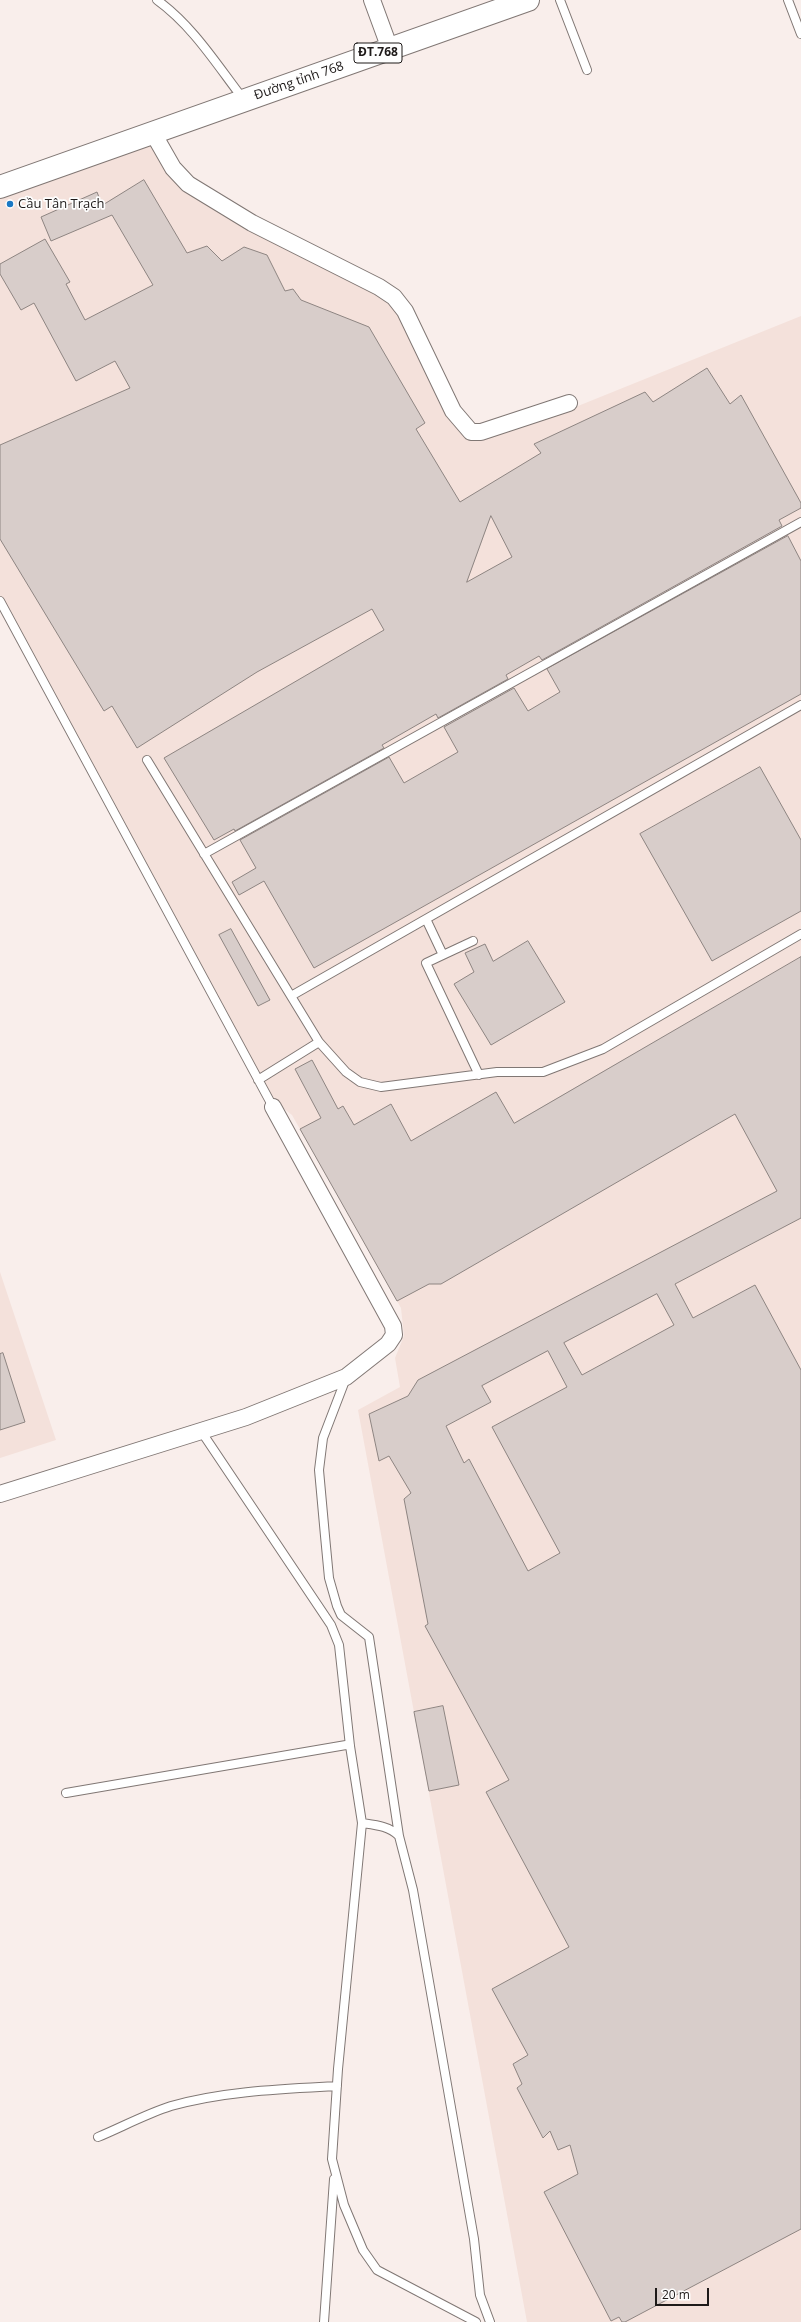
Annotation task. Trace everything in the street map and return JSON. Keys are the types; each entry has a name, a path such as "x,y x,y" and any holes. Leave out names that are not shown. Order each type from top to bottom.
{"main road":[{"name":"Đường tỉnh 768","path":"236,104 516,2"},
{"name":"ĐT.768","path":"0,187 236,104"}],"street":[{"path":"372,0 390,49"},
{"path":"153,133 172,168 188,184 252,223 379,287 394,297 405,311 453,411 471,432 480,432 569,403"},
{"path":"0,1494 246,1417 346,1377 388,1344 394,1335 393,1326 273,1107"}],"lane":[{"path":"157,0 176,14 188,27 236,104"},
{"path":"560,0 587,70"},
{"path":"788,0 801,34"},
{"path":"204,854 801,522"},
{"path":"0,601 273,1107"},
{"path":"291,996 801,705"},
{"path":"147,760 319,1042 346,1072 360,1082 381,1087 479,1076 497,1072 543,1072 603,1049 801,934"},
{"path":"426,919 443,955"},
{"path":"473,941 426,963 479,1076"},
{"path":"258,1080 319,1042"},
{"path":"346,1377 323,1438 319,1470 329,1578 341,1615 369,1637 399,1836 414,1898 474,2239 480,2295 490,2322"},
{"path":"201,1432 336,1635 350,1746 362,1823 337,2086 332,2159 334,2172 344,2205 363,2250 377,2270 476,2322"},
{"path":"66,1793 338,1746 350,1746"},
{"path":"362,1823 386,1828 394,1831 399,1836"},
{"path":"98,2137 170,2106 202,2099 280,2089 337,2086"},
{"path":"324,2322 334,2172"}],"shaded area":[{"path":"153,141 167,172 376,292 391,303 400,314 468,438 573,408 801,316 801,2322 527,2322 358,1410 400,1387 395,1358 404,1336 401,1308 292,1115 266,1095 0,601 0,194"},
{"path":"0,1272 56,1440 0,1458"}],"building":[{"path":"144,180 187,253 207,246 222,261 244,247 267,255 285,291 293,289 301,300 369,327 425,423 416,429 460,502 541,453 534,444 645,392 653,402 707,368 730,404 741,395 801,503 801,508 779,520 782,526 542,660 539,656 506,675 508,679 438,718 436,714 382,745 384,748 235,831 234,829 214,840 164,758 384,630 372,609 257,672 137,748 112,706 104,711 0,539 0,445 130,388 115,361 76,381 34,303 21,310 0,274 0,264 45,239 70,282 66,284 85,320 153,285 112,215 51,241 41,217 97,192 102,205","holes":["491,516 512,557 467,582"]},
{"path":"788,536 801,561 801,694 314,968 264,881 239,895 232,882 256,868 240,840 389,757 404,783 458,752 444,727 514,688 528,711 560,692 547,669"},
{"path":"760,767 801,840 801,911 712,961 640,834"},
{"path":"231,929 270,1000 258,1006 219,935"},
{"path":"528,941 565,1002 491,1045 454,984 474,972 465,953 485,944 493,961"},
{"path":"801,957 801,1218 675,1284 693,1318 755,1285 801,1370 801,2229 625,2322 622,2322 619,2317 611,2321 544,2192 578,2174 570,2145 558,2150 550,2131 543,2138 517,2088 522,2084 513,2064 528,2055 492,1989 569,1947 486,1792 509,1780 425,1626 428,1624 404,1499 411,1493 389,1456 379,1461 369,1414 408,1396 418,1380 777,1191 735,1114 441,1284 429,1284 397,1301 300,1129 321,1118 295,1069 312,1060 338,1109 343,1106 354,1125 391,1104 411,1141 496,1092 514,1123","holes":["657,1294 674,1325 582,1375 564,1343","548,1351 567,1387 492,1427 560,1553 528,1571 469,1459 464,1463 446,1426 491,1402 482,1386"]},
{"path":"3,1353 25,1422 0,1430 0,1354"},
{"path":"443,1706 459,1785 429,1791 414,1712"}],"place":[{"name":"Cầu Tân Trạch","path":"10,204"}]}
